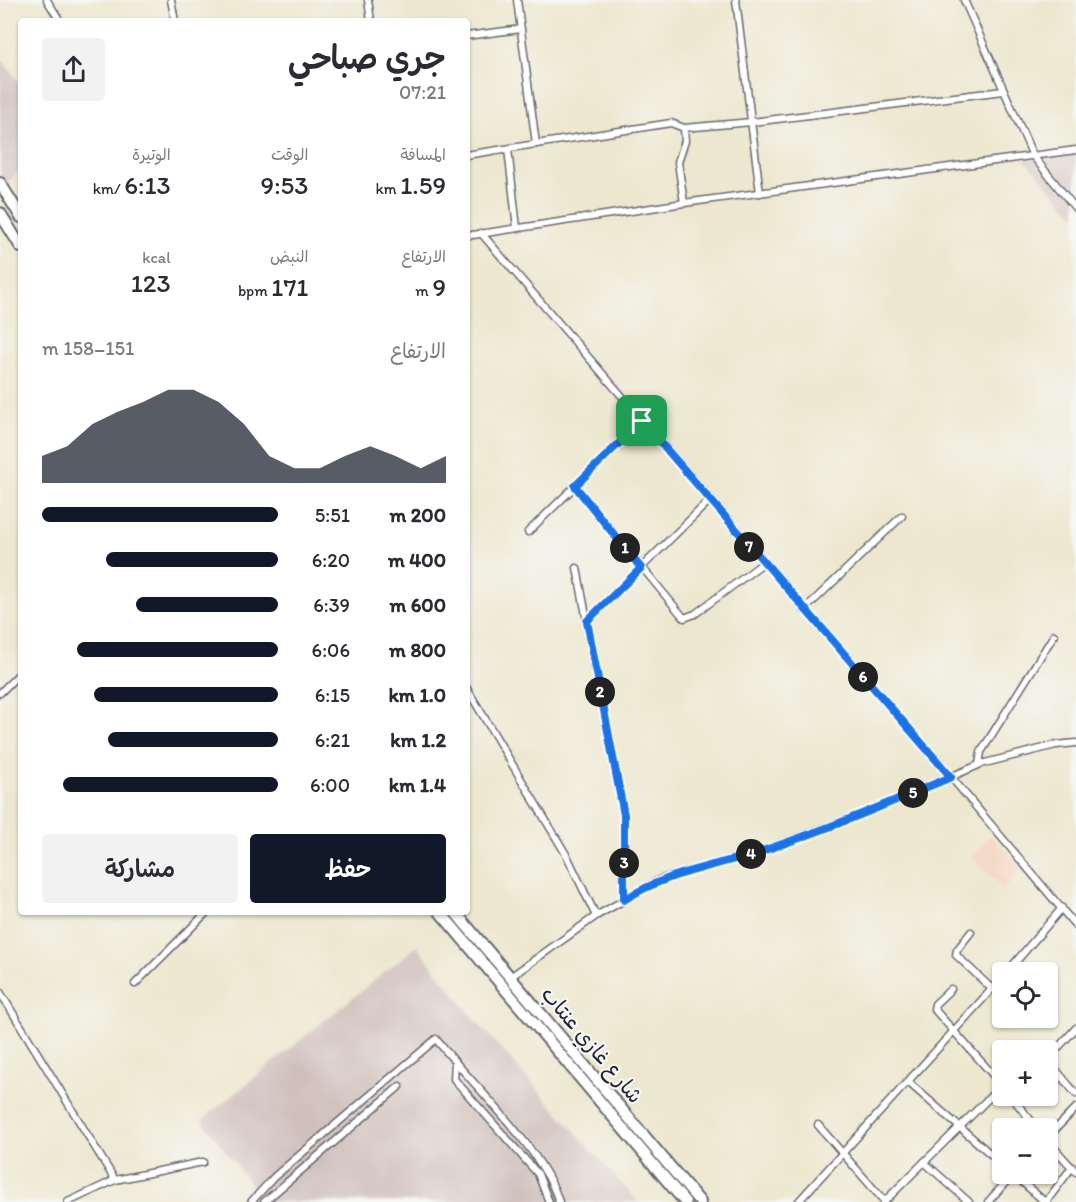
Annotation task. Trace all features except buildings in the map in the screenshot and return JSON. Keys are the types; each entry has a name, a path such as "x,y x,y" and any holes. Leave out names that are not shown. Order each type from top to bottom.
{"highway":[{"path":"0,183 18,213"},
{"path":"0,213 18,242"},
{"path":"443,915 640,1141 685,1202"},
{"name":"شارع غازي عنتاب","path":"457,915 640,1141 700,1202"}],"street":[{"path":"47,0 58,18"},
{"path":"171,0 174,18"},
{"path":"368,0 371,18"},
{"path":"517,0 536,144"},
{"path":"736,0 760,192"},
{"path":"964,0 1033,156 1076,209"},
{"path":"470,35 521,29"},
{"path":"470,154 671,123 684,128 752,122 1003,91"},
{"path":"684,128 685,141 678,162 684,203"},
{"path":"508,149 517,228"},
{"path":"470,235 760,192 1076,150"},
{"path":"481,234 763,563 951,777 1076,926"},
{"path":"528,532 642,421"},
{"path":"575,486 678,614 689,618 763,563"},
{"path":"587,621 710,500"},
{"path":"804,610 902,516"},
{"path":"577,568 624,815 624,900"},
{"path":"979,765 981,752 1054,635"},
{"path":"0,693 18,675"},
{"path":"470,694 567,856 596,916"},
{"path":"509,978 596,916 661,879 761,851 865,813 979,765 1076,743"},
{"path":"1016,962 1062,908"},
{"path":"135,984 204,915"},
{"path":"798,1202 992,989 956,955 957,950 971,932"},
{"path":"951,989 935,1004 934,1009 992,1074"},
{"path":"0,992 115,1180"},
{"path":"1058,1048 1076,1028"},
{"path":"251,1202 274,1177 436,1039 536,1158 552,1180 560,1202"},
{"path":"455,1062 454,1079 538,1174 549,1202"},
{"path":"1058,1073 1076,1094"},
{"path":"909,1082 992,1155"},
{"path":"264,1202 400,1086"},
{"path":"818,1125 841,1155 884,1202 992,1095"},
{"path":"1019,1106 1029,1118"},
{"path":"1058,1127 1076,1108"},
{"path":"1026,1184 1046,1202 1074,1169 1058,1151"},
{"path":"68,1202 115,1180 203,1162"},
{"path":"924,1162 969,1202"},
{"path":"988,1202 1004,1184"}],"shaded area":[{"path":"0,57 18,81 18,172 6,184 0,174"},
{"path":"1076,152 1076,216 1025,160"},
{"path":"991,835 1021,869 1004,889 971,857"},
{"path":"417,946 476,1021 638,1202 254,1202 258,1194 202,1120"}],"route":[{"path":"642,421 951,777 865,813 761,851 695,867 661,879 624,900 624,815 587,621 641,568 575,486 642,421"}]}
